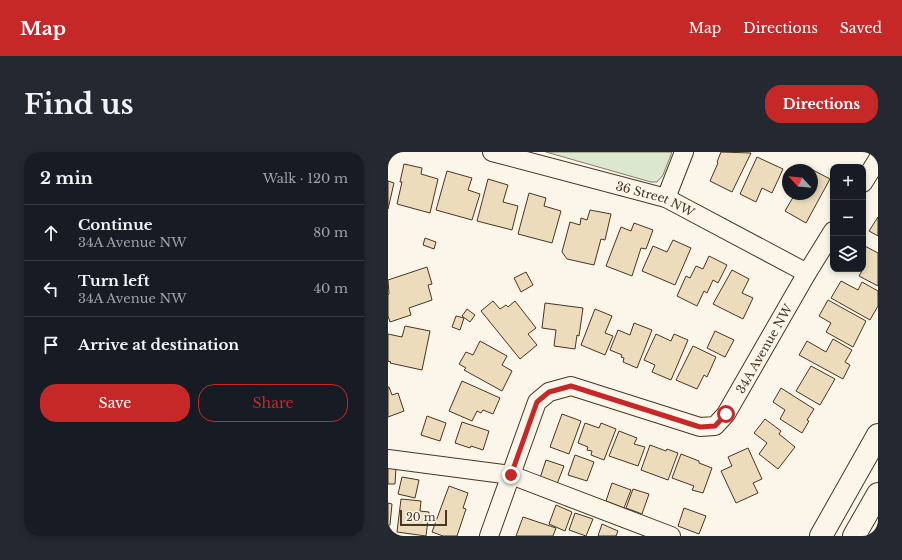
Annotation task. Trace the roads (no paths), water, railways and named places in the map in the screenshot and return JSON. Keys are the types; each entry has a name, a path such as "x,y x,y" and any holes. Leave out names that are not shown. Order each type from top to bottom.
{"main road":[{"path":"821,536 878,435"},
{"path":"854,536 878,494"}],"street":[{"name":"36 Street NW","path":"492,152 666,198 807,273"},
{"path":"666,198 684,152"},
{"path":"866,178 878,159"},
{"name":"34A Avenue NW","path":"489,536 537,402 549,392 571,386 700,427 715,426 726,414 830,236"},
{"path":"388,459 511,475 671,536"}]}
